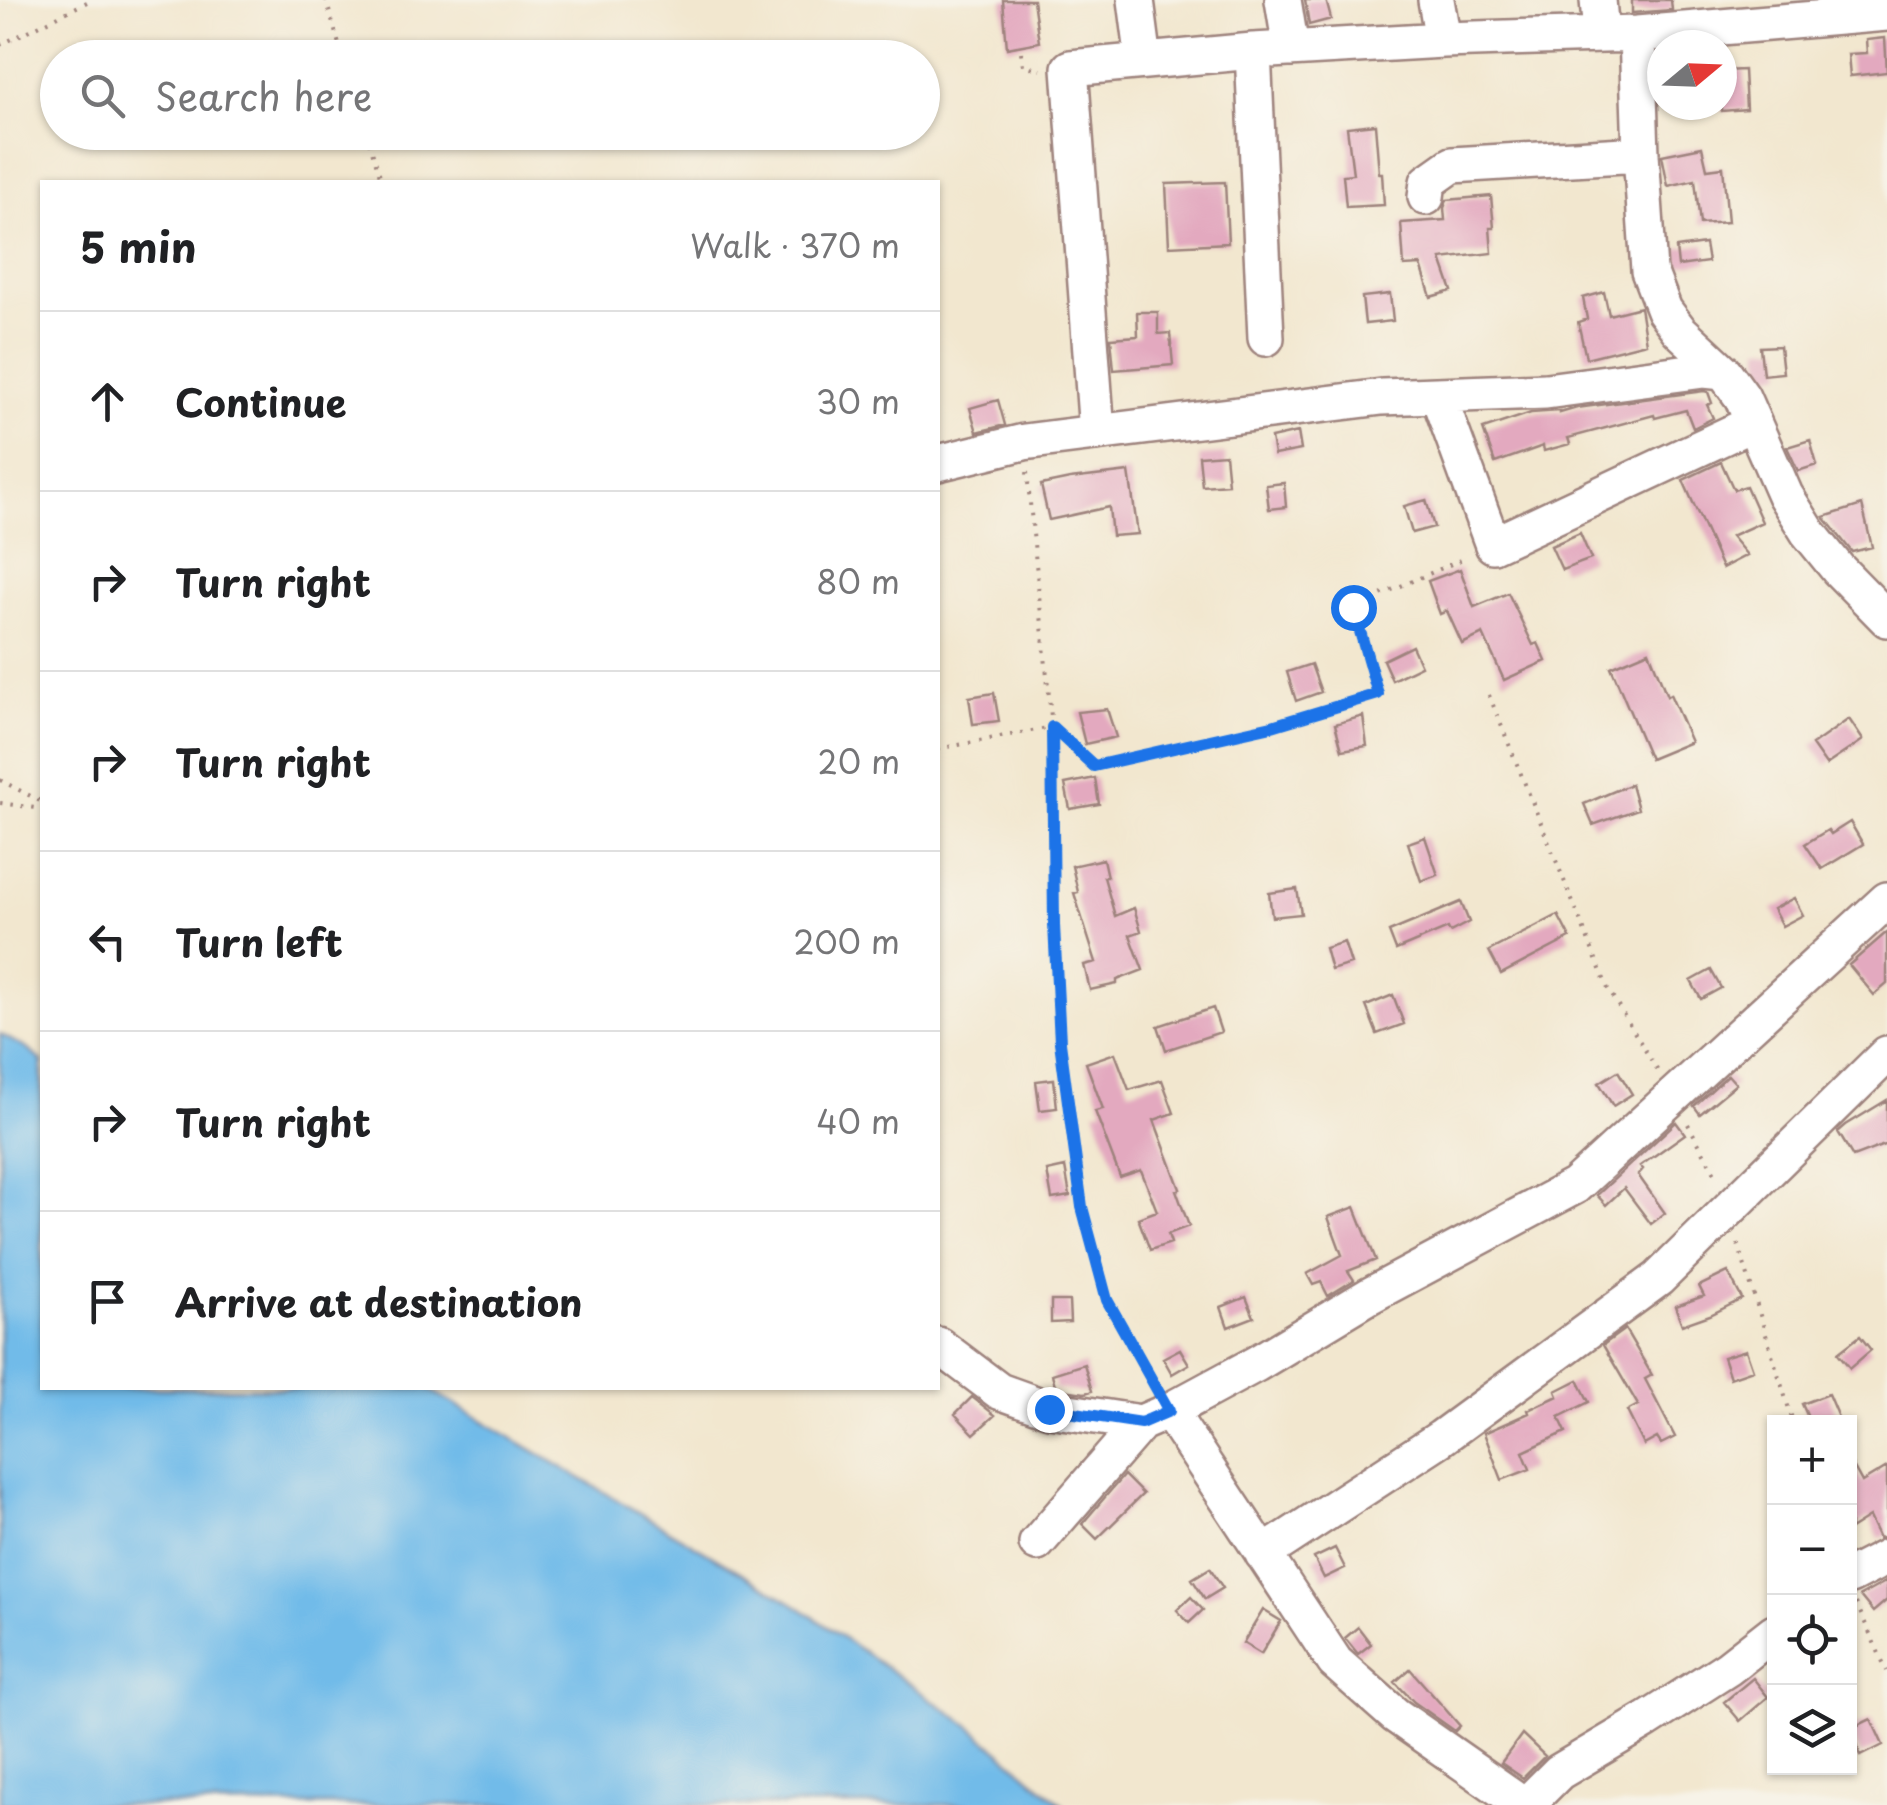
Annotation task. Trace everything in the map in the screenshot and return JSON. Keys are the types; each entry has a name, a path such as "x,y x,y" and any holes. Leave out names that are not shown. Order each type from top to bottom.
{"street":[{"path":"1136,0 1144,62"},
{"path":"1284,0 1291,48"},
{"path":"1436,0 1443,40"},
{"path":"1096,433 1070,68 1291,48 1443,40 1600,17 1637,34 1887,13"},
{"path":"1637,34 1649,271 1664,310 1679,330 1724,372 1742,397 1785,495 1808,532 1887,619"},
{"path":"1254,51 1266,338"},
{"path":"1426,197 1428,182 1452,165 1641,154"},
{"path":"940,463 1024,442 1382,398 1546,392 1704,370 1724,372"},
{"path":"1438,396 1493,546 1753,423"},
{"path":"1037,1542 1155,1417 1575,1186 1887,900"},
{"path":"1264,1554 1441,1438 1658,1279 1887,1054"},
{"path":"940,1346 998,1390 1049,1409 1155,1417 1264,1554 1335,1662 1395,1715 1525,1805 1559,1772 1712,1678 1767,1637"},
{"path":"1857,1572 1887,1557"}],"path":[{"path":"0,46 90,0"},
{"path":"326,0 338,40"},
{"path":"372,150 381,180"},
{"path":"1024,442 1052,727 1058,1022 1082,1207 1107,1300 1155,1417"},
{"path":"1052,727 1094,766 1272,726 1378,694 1353,607 1493,546"},
{"path":"1489,694 1608,989 1717,1178 1790,1415"},
{"path":"940,749 1052,727"},
{"path":"0,780 40,801"},
{"path":"0,803 40,809"},
{"path":"1852,1595 1887,1671"}],"water":[{"path":"0,1034 40,1059 40,1390 430,1390 796,1605 970,1726 1063,1805 0,1805"}],"building":[{"path":"1003,0 1033,0 1039,42 1007,48"},
{"path":"1305,0 1326,0 1331,19 1309,25"},
{"path":"1632,0 1671,0 1672,10 1632,13"},
{"path":"1885,38 1887,72 1850,76 1848,54 1867,53 1866,40"},
{"path":"1737,70 1744,70 1746,109 1737,110"},
{"path":"1375,124 1384,205 1346,207 1343,175 1353,174 1347,127"},
{"path":"1702,147 1707,169 1723,167 1728,222 1700,224 1695,180 1668,186 1662,155"},
{"path":"1225,182 1228,243 1169,246 1166,184"},
{"path":"1491,196 1492,253 1441,259 1452,291 1431,297 1421,265 1404,266 1401,223 1445,220 1447,200"},
{"path":"1705,244 1708,262 1678,266 1676,248"},
{"path":"1604,292 1609,315 1640,307 1646,343 1586,358 1578,322 1587,319 1583,298"},
{"path":"1390,294 1393,321 1365,324 1362,297"},
{"path":"1137,312 1158,312 1158,334 1170,333 1173,365 1114,370 1111,338 1138,336"},
{"path":"1780,346 1783,373 1763,375 1760,347"},
{"path":"1704,391 1712,403 1707,405 1713,418 1693,428 1686,410 1655,418 1654,415 1568,438 1570,444 1544,451 1543,446 1495,463 1483,429 1531,413 1560,413"},
{"path":"998,400 1005,425 977,432 970,408"},
{"path":"1298,432 1301,450 1274,455 1271,438"},
{"path":"1810,440 1817,465 1798,471 1787,447"},
{"path":"1225,454 1228,484 1202,486 1199,456"},
{"path":"1721,462 1734,490 1746,486 1762,522 1731,536 1747,555 1722,568 1683,480"},
{"path":"1129,472 1138,534 1112,536 1109,507 1049,520 1041,485"},
{"path":"1284,483 1286,507 1269,509 1266,485"},
{"path":"1426,500 1434,527 1412,533 1404,506"},
{"path":"1862,505 1872,547 1852,552 1824,517"},
{"path":"1580,533 1591,559 1562,570 1551,546"},
{"path":"1460,569 1474,607 1508,593 1533,645 1538,643 1546,661 1504,680 1483,634 1462,644 1447,611 1440,614 1428,581"},
{"path":"1412,646 1421,666 1392,680 1383,660"},
{"path":"1649,651 1691,742 1650,759 1611,667"},
{"path":"1311,664 1321,692 1296,701 1287,672"},
{"path":"994,693 999,721 973,724 969,697"},
{"path":"1107,709 1116,737 1085,744 1077,712"},
{"path":"1363,716 1367,746 1342,750 1335,724"},
{"path":"1849,719 1863,740 1826,765 1812,745"},
{"path":"1095,778 1099,804 1070,809 1065,784"},
{"path":"1631,784 1638,809 1593,825 1584,804"},
{"path":"1850,822 1863,844 1822,869 1805,844"},
{"path":"1425,837 1438,875 1421,881 1408,843"},
{"path":"1103,859 1115,916 1134,908 1141,931 1130,935 1143,970 1117,980 1117,984 1090,990 1084,965 1096,962 1074,893 1078,892 1072,866"},
{"path":"1297,889 1301,914 1272,917 1269,893"},
{"path":"1794,898 1803,915 1782,926 1773,909"},
{"path":"1461,902 1469,922 1396,950 1389,932"},
{"path":"1558,915 1570,938 1501,974 1489,951"},
{"path":"1887,932 1887,984 1874,995 1849,965"},
{"path":"1344,942 1351,964 1331,970 1325,948"},
{"path":"1711,970 1721,988 1701,999 1691,981"},
{"path":"1393,995 1404,1024 1377,1034 1366,1006"},
{"path":"1213,1008 1221,1032 1166,1050 1158,1026"},
{"path":"1115,1053 1129,1090 1162,1080 1174,1113 1154,1120 1180,1189 1176,1190 1189,1226 1168,1234 1171,1243 1150,1250 1138,1218 1157,1211 1141,1170 1120,1177 1095,1111 1103,1109 1086,1063"},
{"path":"1618,1071 1632,1094 1613,1106 1599,1083"},
{"path":"1728,1075 1736,1084 1700,1114 1694,1106"},
{"path":"1054,1079 1057,1108 1040,1110 1036,1081"},
{"path":"1887,1100 1887,1144 1853,1157 1838,1132"},
{"path":"1676,1122 1685,1134 1640,1166 1643,1169 1638,1175 1665,1213 1651,1224 1624,1188 1606,1205 1597,1195"},
{"path":"1065,1167 1070,1196 1052,1199 1047,1171"},
{"path":"1355,1207 1376,1260 1348,1271 1354,1280 1328,1296 1321,1282 1313,1285 1307,1274 1342,1255 1328,1217"},
{"path":"1728,1272 1742,1299 1682,1325 1675,1306 1704,1296 1699,1286"},
{"path":"1246,1297 1254,1317 1228,1327 1221,1307"},
{"path":"1051,1301 1069,1301 1070,1322 1051,1323"},
{"path":"1625,1329 1652,1375 1645,1379 1675,1437 1661,1444 1657,1438 1644,1445 1627,1411 1638,1405 1603,1345"},
{"path":"1860,1336 1871,1350 1850,1368 1838,1353"},
{"path":"1180,1349 1189,1364 1172,1374 1163,1358"},
{"path":"1746,1350 1753,1370 1730,1378 1723,1357"},
{"path":"1084,1364 1092,1391 1056,1389 1052,1374"},
{"path":"1578,1380 1589,1402 1559,1417 1566,1432 1523,1452 1530,1469 1502,1480 1484,1433 1529,1413 1528,1410 1558,1396 1556,1391"},
{"path":"1828,1394 1837,1415 1807,1415 1802,1404"},
{"path":"972,1397 995,1415 974,1434 955,1414"},
{"path":"1887,1467 1887,1536 1879,1538 1869,1517 1857,1525 1857,1473 1862,1482"},
{"path":"1124,1475 1143,1494 1097,1539 1082,1524"},
{"path":"1335,1548 1345,1568 1324,1578 1314,1558"},
{"path":"1210,1568 1223,1588 1205,1599 1192,1579"},
{"path":"1887,1581 1887,1600 1873,1612 1860,1596"},
{"path":"1191,1597 1203,1610 1189,1623 1177,1610"},
{"path":"1263,1610 1281,1621 1261,1654 1243,1643"},
{"path":"1358,1627 1371,1644 1358,1654 1345,1638"},
{"path":"1410,1669 1460,1726 1455,1731 1414,1702 1395,1682"},
{"path":"1753,1678 1767,1696 1740,1721 1724,1702"},
{"path":"1871,1719 1883,1745 1861,1756 1857,1726"},
{"path":"1522,1734 1545,1756 1523,1778 1501,1763"}],"route":[{"path":"1049,1409 1141,1423 1169,1411 1107,1300 1082,1207 1060,1042 1054,925 1052,727 1094,766 1272,726 1378,694 1353,607"}]}
